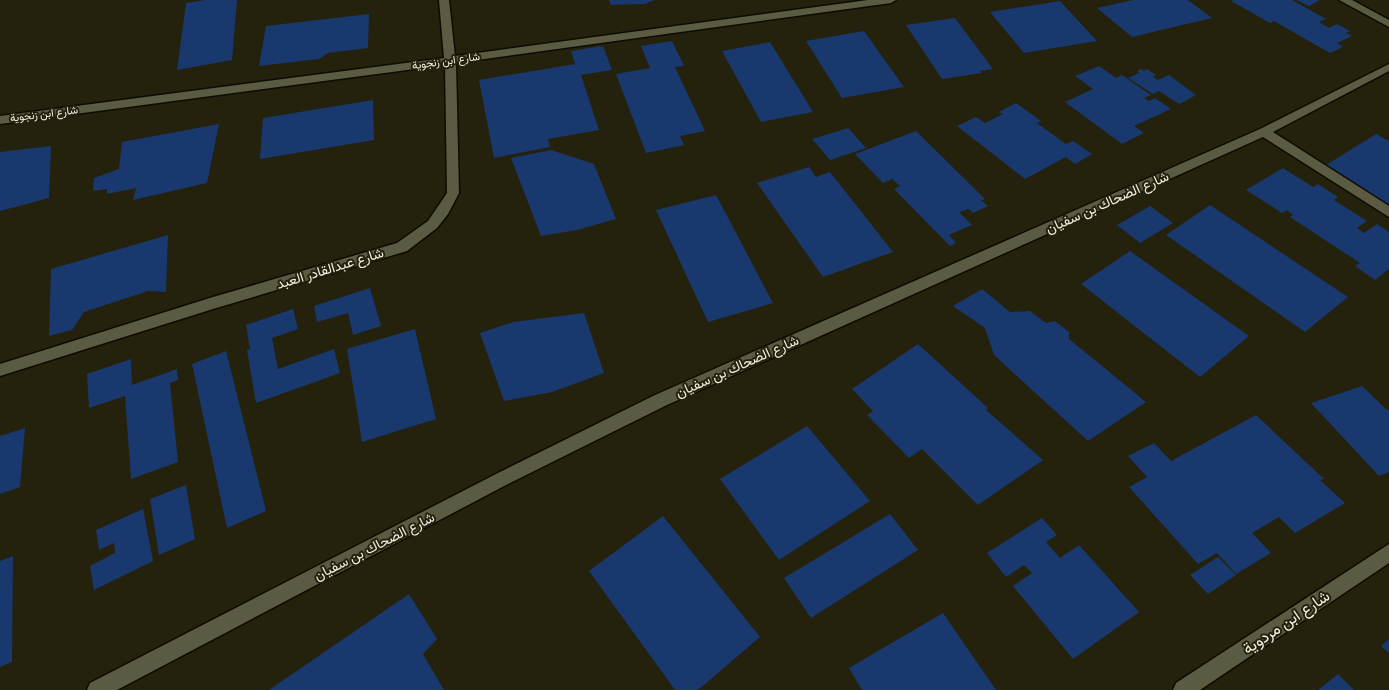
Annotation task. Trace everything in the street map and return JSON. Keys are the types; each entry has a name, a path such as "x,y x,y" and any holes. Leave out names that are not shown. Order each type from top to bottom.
{"street":[{"name":"شارع عبدالقادر العبد","path":"0,370 213,303 402,247 422,236 434,226 444,212 453,193 450,61 444,0"},
{"name":"شارع ابن زنجوية","path":"0,120 450,61 891,0"},
{"path":"1344,0 1389,24"},
{"name":"شارع الضحاك بن سفيان","path":"97,690 502,479 661,400 1264,132 1389,67"},
{"path":"1264,132 1389,212"},
{"name":"شارع ابن مردوية","path":"1183,690 1389,553"}],"building":[{"path":"205,0 237,0 232,60 177,70 186,3"},
{"path":"609,0 655,0 644,4 611,5"},
{"path":"1133,0 1188,0 1212,18 1132,37 1097,8"},
{"path":"1292,0 1326,19 1319,22 1329,28 1337,24 1350,31 1346,33 1352,36 1337,43 1343,47 1330,53 1274,21 1270,23 1231,1"},
{"path":"1296,0 1320,0 1309,6"},
{"path":"1060,1 1097,41 1024,53 990,12"},
{"path":"369,14 368,48 328,53 319,59 259,66 266,26"},
{"path":"955,18 993,69 980,71 982,73 942,79 906,25"},
{"path":"864,31 904,87 842,98 806,41"},
{"path":"672,41 684,66 675,67 705,131 680,136 684,145 646,153 616,74 650,68 641,46"},
{"path":"770,42 813,112 761,122 722,51"},
{"path":"603,46 612,70 581,75 599,130 548,139 550,147 494,158 479,80 575,64 571,51"},
{"path":"1099,66 1116,78 1122,75 1151,95 1144,98 1149,101 1155,98 1171,109 1134,126 1144,133 1122,144 1065,102 1093,89 1075,76"},
{"path":"1141,69 1144,71 1147,69 1156,75 1153,77 1158,80 1169,75 1196,95 1179,104 1159,91 1153,94 1128,78 1139,73 1137,71"},
{"path":"373,100 374,140 260,159 263,118"},
{"path":"1016,103 1041,121 1037,123 1066,144 1073,141 1092,154 1075,164 1066,157 1025,179 957,126 976,117 985,123 1003,114 999,112"},
{"path":"219,124 207,183 133,200 136,188 107,194 107,189 93,191 94,178 119,169 122,142"},
{"path":"848,128 866,148 830,160 812,139"},
{"path":"916,131 985,199 981,200 988,206 973,213 969,209 959,212 972,225 949,235 956,243 950,246 894,189 900,186 892,179 883,183 855,154"},
{"path":"1376,134 1389,141 1389,207 1323,167"},
{"path":"51,146 49,198 0,211 0,152"},
{"path":"551,150 594,164 616,219 577,230 541,236 511,158"},
{"path":"809,167 816,177 830,172 893,252 823,277 757,183"},
{"path":"1283,168 1313,187 1318,184 1338,197 1334,200 1367,221 1357,228 1364,233 1377,224 1389,232 1389,269 1375,280 1355,266 1360,263 1290,217 1293,215 1287,210 1282,213 1246,190"},
{"path":"716,195 773,303 708,322 656,210"},
{"path":"1210,205 1348,297 1305,332 1166,235"},
{"path":"1150,206 1173,223 1140,243 1117,225"},
{"path":"168,235 166,292 148,291 84,312 72,330 49,336 51,269"},
{"path":"1130,251 1249,336 1200,377 1081,284"},
{"path":"370,288 381,326 353,335 348,313 317,322 314,306"},
{"path":"982,289 1010,312 1030,311 1046,323 1055,321 1069,332 1069,339 1146,402 1088,441 994,355 985,328 953,306"},
{"path":"293,309 298,329 272,338 278,369 334,349 340,373 256,403 247,350 250,349 246,325"},
{"path":"584,313 604,373 552,392 504,401 480,333 513,322"},
{"path":"415,329 436,419 362,442 347,349"},
{"path":"918,344 988,408 986,410 1043,460 978,505 922,449 909,458 867,415 873,411 852,389"},
{"path":"226,351 266,511 227,528 192,364"},
{"path":"131,359 132,385 177,369 178,380 170,383 178,462 131,479 125,396 89,408 87,374"},
{"path":"1362,386 1389,410 1389,472 1379,476 1311,403"},
{"path":"1256,415 1324,479 1320,480 1345,503 1295,533 1279,517 1252,533 1271,553 1236,574 1217,553 1198,564 1129,487 1147,477 1128,456 1154,443 1171,461"},
{"path":"807,426 870,501 779,560 720,479"},
{"path":"25,428 20,487 0,494 0,436"},
{"path":"186,485 195,539 159,555 150,499"},
{"path":"143,509 153,561 94,590 90,566 115,553 114,543 99,550 96,530"},
{"path":"890,514 918,550 811,618 784,578"},
{"path":"663,516 760,637 698,690 675,690 589,571"},
{"path":"1042,518 1057,535 1046,542 1060,558 1079,545 1139,612 1073,659 1013,586 1032,573 1024,565 1006,577 987,553"},
{"path":"13,556 12,662 0,667 0,561"},
{"path":"1218,557 1236,575 1208,594 1190,575"},
{"path":"409,594 437,639 423,654 444,690 269,690"},
{"path":"943,613 996,690 862,690 849,668"},
{"path":"1389,639 1389,653 1381,646"},
{"path":"1338,674 1354,690 1318,690"}]}
